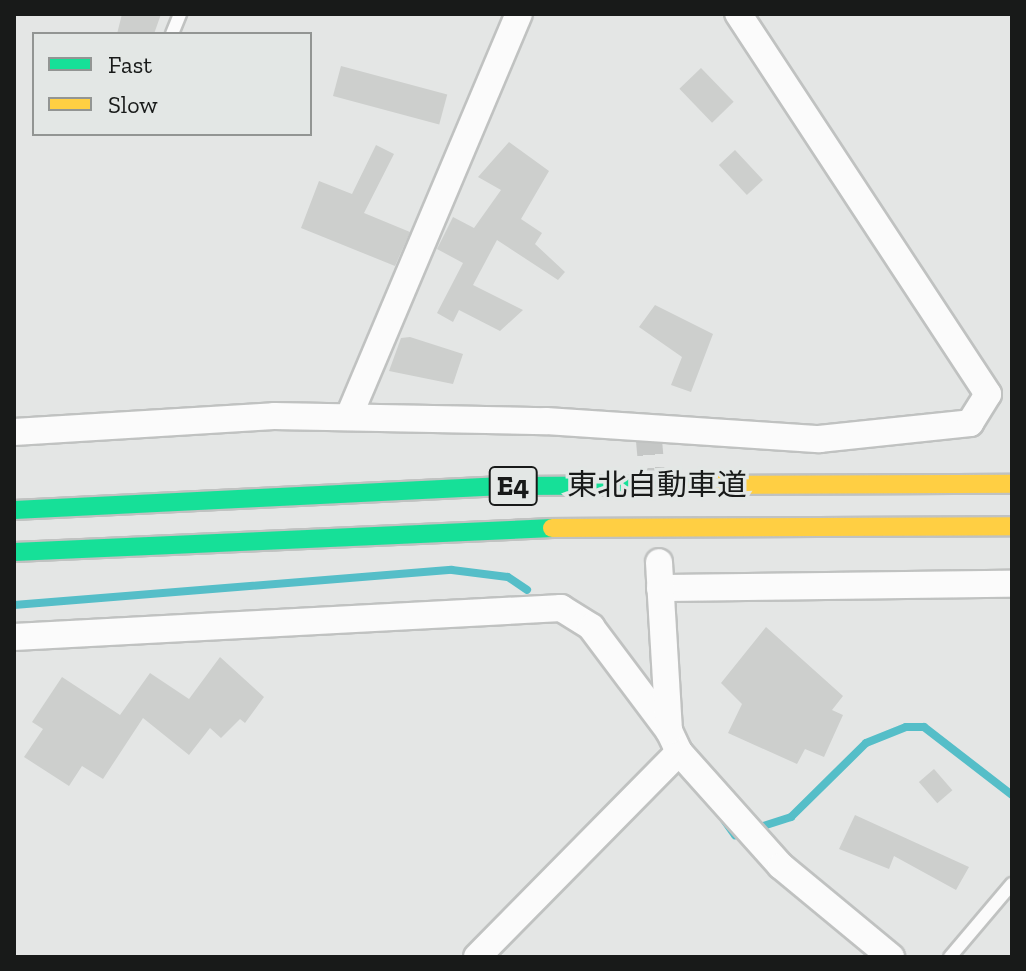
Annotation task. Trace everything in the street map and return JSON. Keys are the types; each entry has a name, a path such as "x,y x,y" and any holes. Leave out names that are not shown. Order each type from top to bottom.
{"highway":[{"name":"東北自動車道","path":"14,510 513,486 1012,484"},
{"name":"東北自動車道","path":"14,552 513,528 1012,526"}],"street":[{"path":"349,416 519,14"},
{"path":"14,432 349,416 819,439 970,423 988,394 738,14"},
{"path":"477,957 672,751 660,575 1012,584"},
{"path":"14,637 561,608 591,627 672,751 736,821 891,957"}],"lane":[{"path":"950,957 1012,884"}],"building":[{"path":"122,14 161,14 155,32 118,32"},
{"path":"341,66 447,94 439,124 333,96"},
{"path":"701,68 734,102 712,123 679,89"},
{"path":"509,142 549,171 521,219 542,233 535,244 565,272 558,280 497,240 473,285 523,310 500,331 459,310 453,322 437,313 463,263 437,249 453,217 474,228 501,190 478,177"},
{"path":"376,145 394,154 364,213 410,232 395,266 301,228 319,181 352,194"},
{"path":"735,150 763,180 747,195 719,165"},
{"path":"655,305 713,334 691,392 671,385 682,357 639,327"},
{"path":"410,337 463,354 453,384 389,371 401,338"},
{"path":"766,627 843,696 832,710 843,715 824,757 805,749 797,764 728,733 742,704 721,683"},
{"path":"220,657 264,697 245,723 240,719 221,738 210,728 189,755 143,718 103,779 82,766 69,786 24,757 43,729 32,722 62,677 120,715 150,673 189,699"},
{"path":"934,769 952,790 937,803 919,782"},
{"path":"855,815 969,867 956,890 894,856 889,869 839,849"}],"waterway":[{"path":"14,605 452,570 508,577 527,590"},
{"path":"724,820 735,835 791,817 866,743 906,727 924,727 1012,795"}],"tunnel":[{"path":"648,429 654,498"}],"traffic: fast":[{"path":"14,510 513,486 697,485"},
{"path":"14,552 552,528"}],"traffic: slow":[{"path":"697,485 1012,484"},
{"path":"552,528 1012,526"}]}
